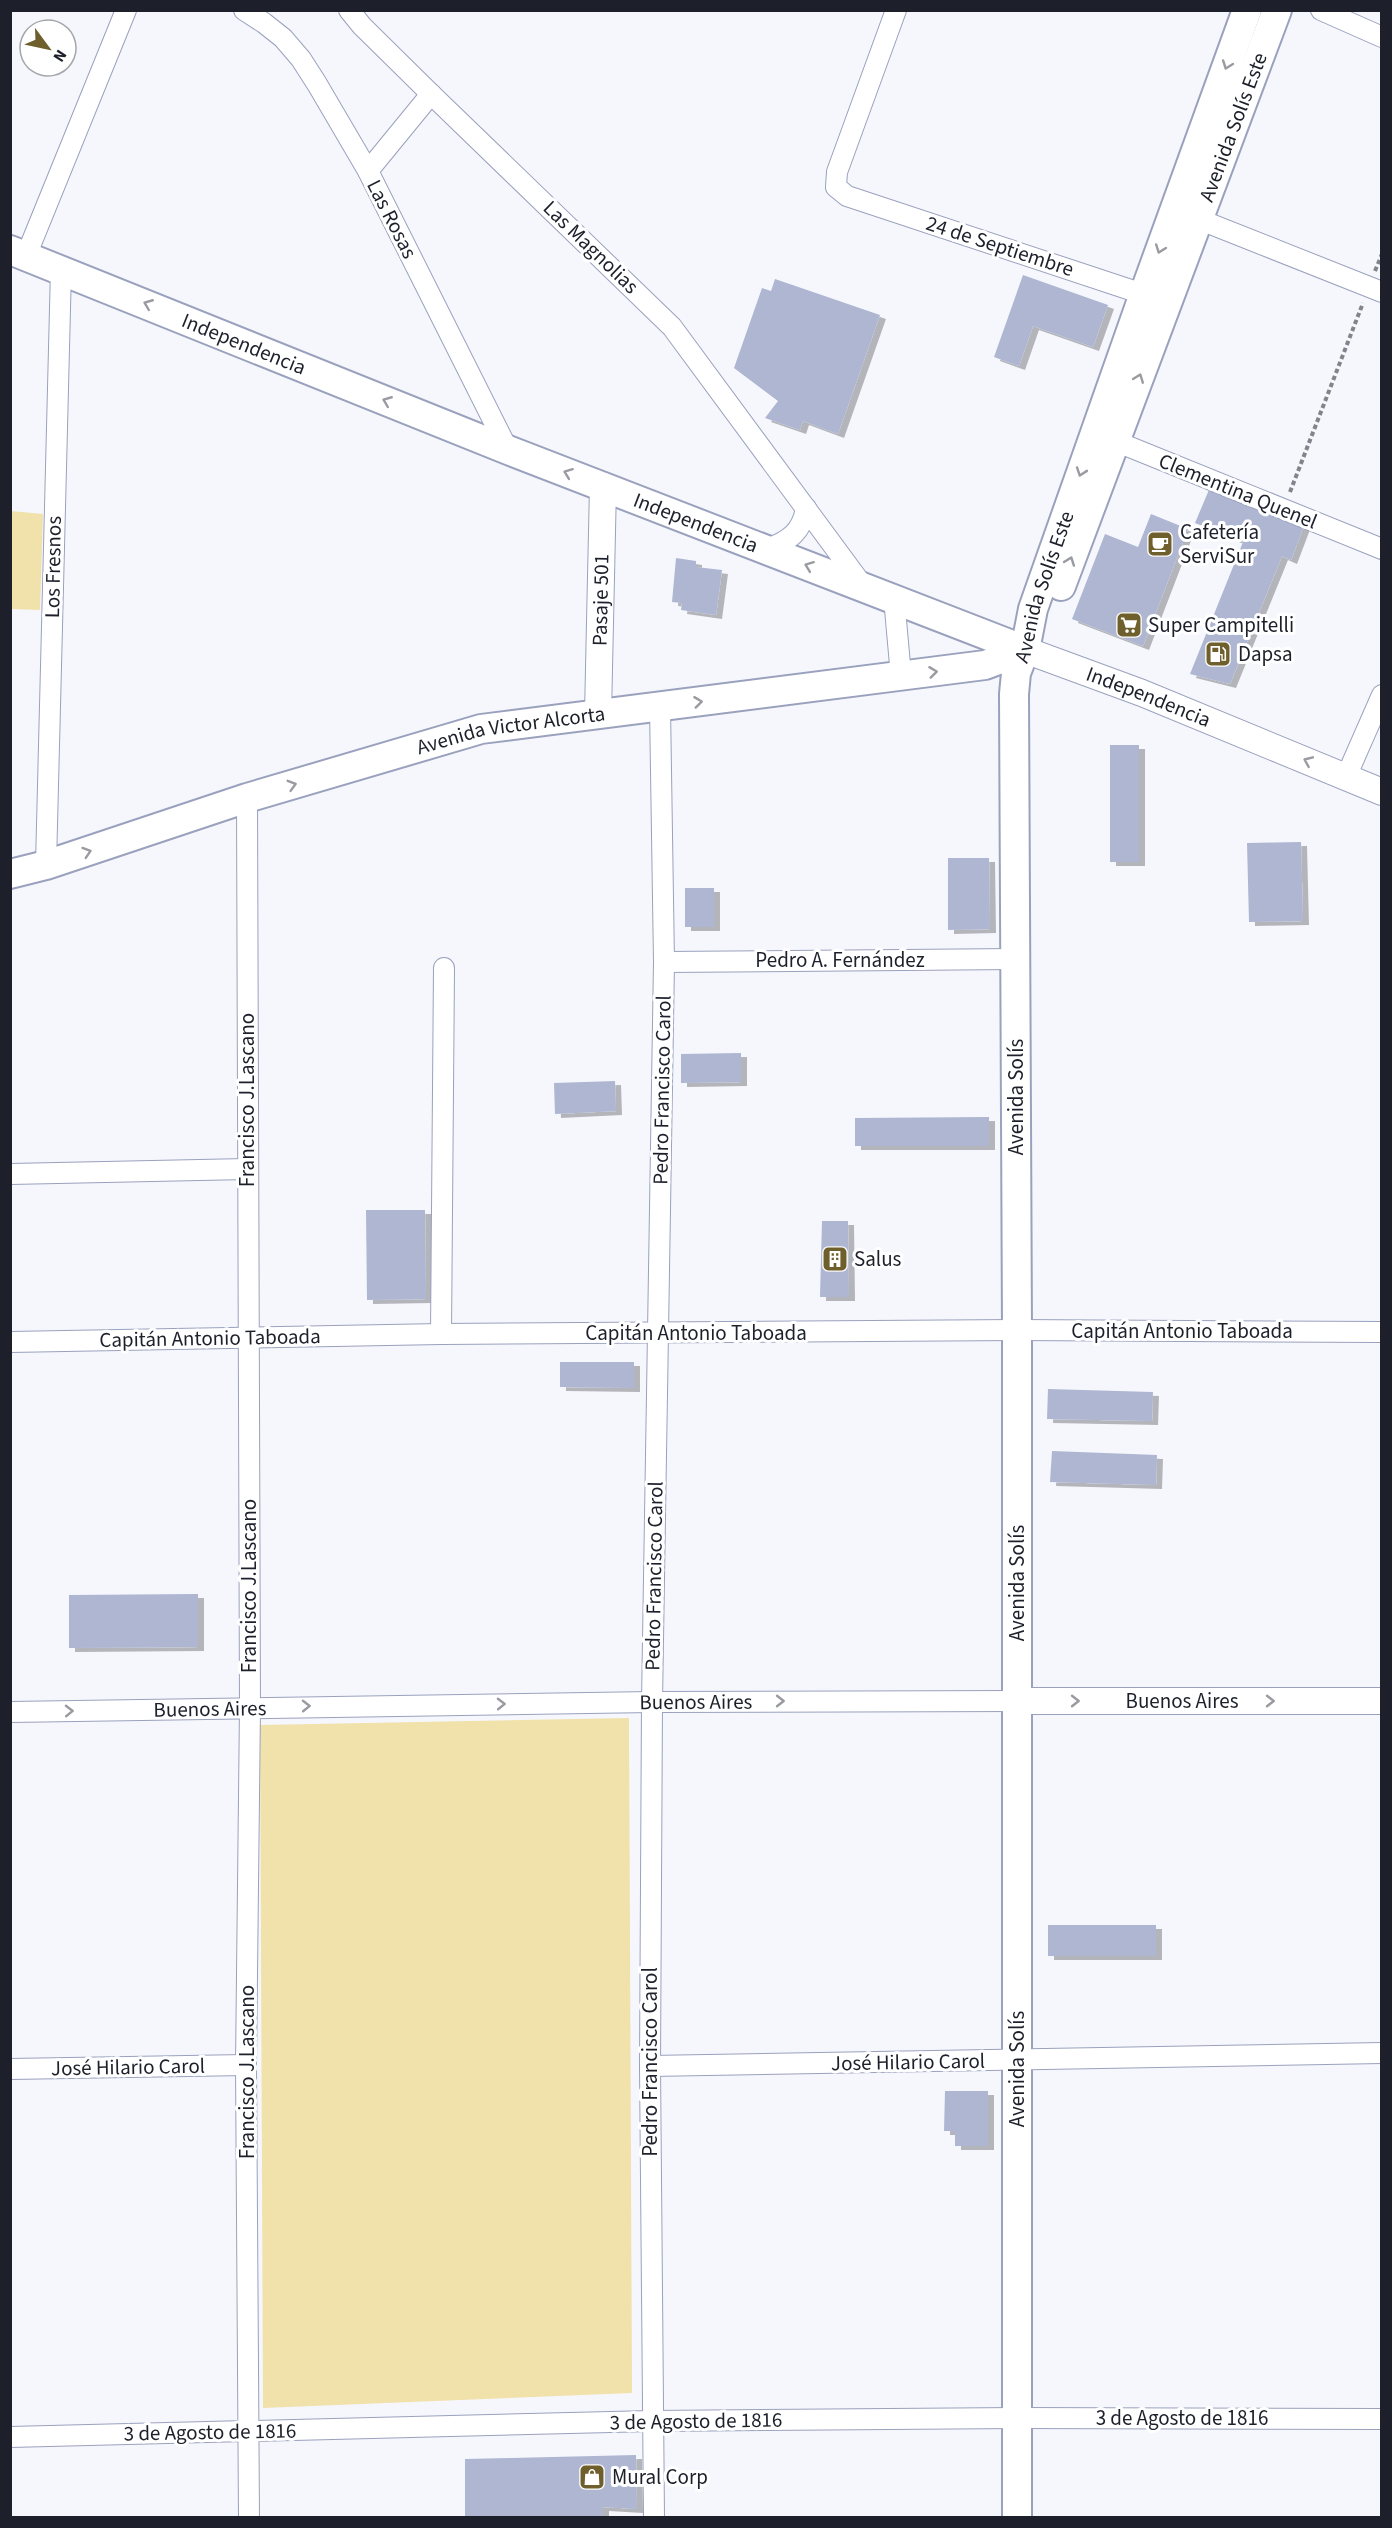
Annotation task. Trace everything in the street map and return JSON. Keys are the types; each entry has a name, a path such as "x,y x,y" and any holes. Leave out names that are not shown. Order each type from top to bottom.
{"main road":[{"name":"Avenida Solís Este","path":"1026,650 1033,609 1104,437 1155,298 1247,10"},
{"name":"Avenida Solís Este","path":"1155,298 1198,219 1277,10"},
{"name":"Independencia","path":"18,253 508,450 1026,650"},
{"name":"Avenida Victor Alcorta","path":"10,874 46,865 247,798 482,729 985,665 1026,650"},
{"name":"Avenida Solís","path":"1017,2517 1017,1330 1014,694 1016,673 1026,650"}],"street":[{"path":"18,253 126,10"},
{"name":"Las Rosas","path":"244,10 264,22 283,38 301,59 368,171 508,450"},
{"name":"Las Magnolias","path":"350,10 362,26 431,94 672,327 863,587"},
{"name":"24 de Septiembre","path":"896,10 837,172 836,187 847,196 1155,298"},
{"path":"1321,10 1382,37"},
{"path":"368,171 431,94"},
{"path":"1198,219 1375,289"},
{"name":"Los Fresnos","path":"46,865 61,269"},
{"name":"Clementina Quenel","path":"1104,437 1382,549"},
{"name":"Pasaje 501","path":"598,714 603,486"},
{"path":"767,549 783,544 797,533 804,522 806,508"},
{"path":"894,598 901,676"},
{"name":"Independencia","path":"1026,650 1142,693 1382,792"},
{"path":"1346,777 1382,696"},
{"name":"Pedro Francisco Carol","path":"654,2517 650,2066 652,1702 664,962 660,707"},
{"name":"Francisco J.Lascano","path":"247,798 249,1707 246,2065 249,2517"},
{"name":"Pedro A. Fernández","path":"664,962 1015,959"},
{"path":"441,1334 444,968"},
{"path":"10,1174 247,1170"},
{"name":"Capitán Antonio Taboada","path":"10,1342 441,1334 1017,1330 1382,1332"},
{"name":"Buenos Aires","path":"10,1712 652,1702 1382,1701"},
{"name":"José Hilario Carol","path":"650,2066 1382,2053"},
{"name":"José Hilario Carol","path":"10,2070 246,2065"},
{"name":"3 de Agosto de 1816","path":"10,2437 652,2421 1017,2418 1382,2419"}],"path":[{"path":"1284,510 1375,289 1382,254"}],"shaded area":[{"path":"11,511 43,514 40,610 11,609"},
{"path":"629,1718 632,2393 263,2408 260,1725"}],"building":[{"path":"1023,275 1108,305 1093,347 1033,326 1019,366 994,357"},
{"path":"775,279 880,315 838,434 803,421 800,430 765,418 778,401 734,368 762,288 771,291"},
{"path":"1211,485 1305,523 1291,560 1282,556 1230,684 1190,674 1243,542 1195,523"},
{"path":"1151,514 1188,529 1143,646 1072,619 1105,534 1138,547"},
{"path":"676,558 696,561 696,567 722,570 716,615 681,610 682,603 672,602"},
{"path":"1110,745 1139,745 1139,862 1110,862"},
{"path":"1301,842 1303,921 1249,922 1247,843"},
{"path":"948,858 989,858 990,929 948,930"},
{"path":"685,888 714,888 714,927 685,927"},
{"path":"741,1053 741,1082 681,1083 681,1054"},
{"path":"615,1081 616,1111 555,1114 554,1083"},
{"path":"989,1117 989,1146 855,1146 855,1118"},
{"path":"366,1210 425,1210 426,1299 367,1300"},
{"name":"Salus","path":"822,1221 848,1221 849,1297 820,1297"},
{"path":"560,1362 634,1362 634,1388 560,1387"},
{"path":"1048,1389 1153,1392 1152,1421 1047,1419"},
{"path":"1052,1451 1157,1455 1156,1485 1050,1482"},
{"path":"198,1594 198,1647 69,1648 69,1595"},
{"path":"1048,1925 1156,1925 1156,1956 1048,1956"},
{"path":"945,2091 988,2091 988,2146 955,2146 955,2131 944,2131"},
{"path":"636,2455 637,2509 603,2507 603,2518 465,2518 465,2459"}],"place":[{"name":"Cafetería ServiSur","path":"1160,544"},
{"name":"Super Campitelli","path":"1129,625"},
{"name":"Dapsa","path":"1218,654"},
{"name":"Salus","path":"835,1259"},
{"name":"Mural Corp","path":"592,2477"}]}
